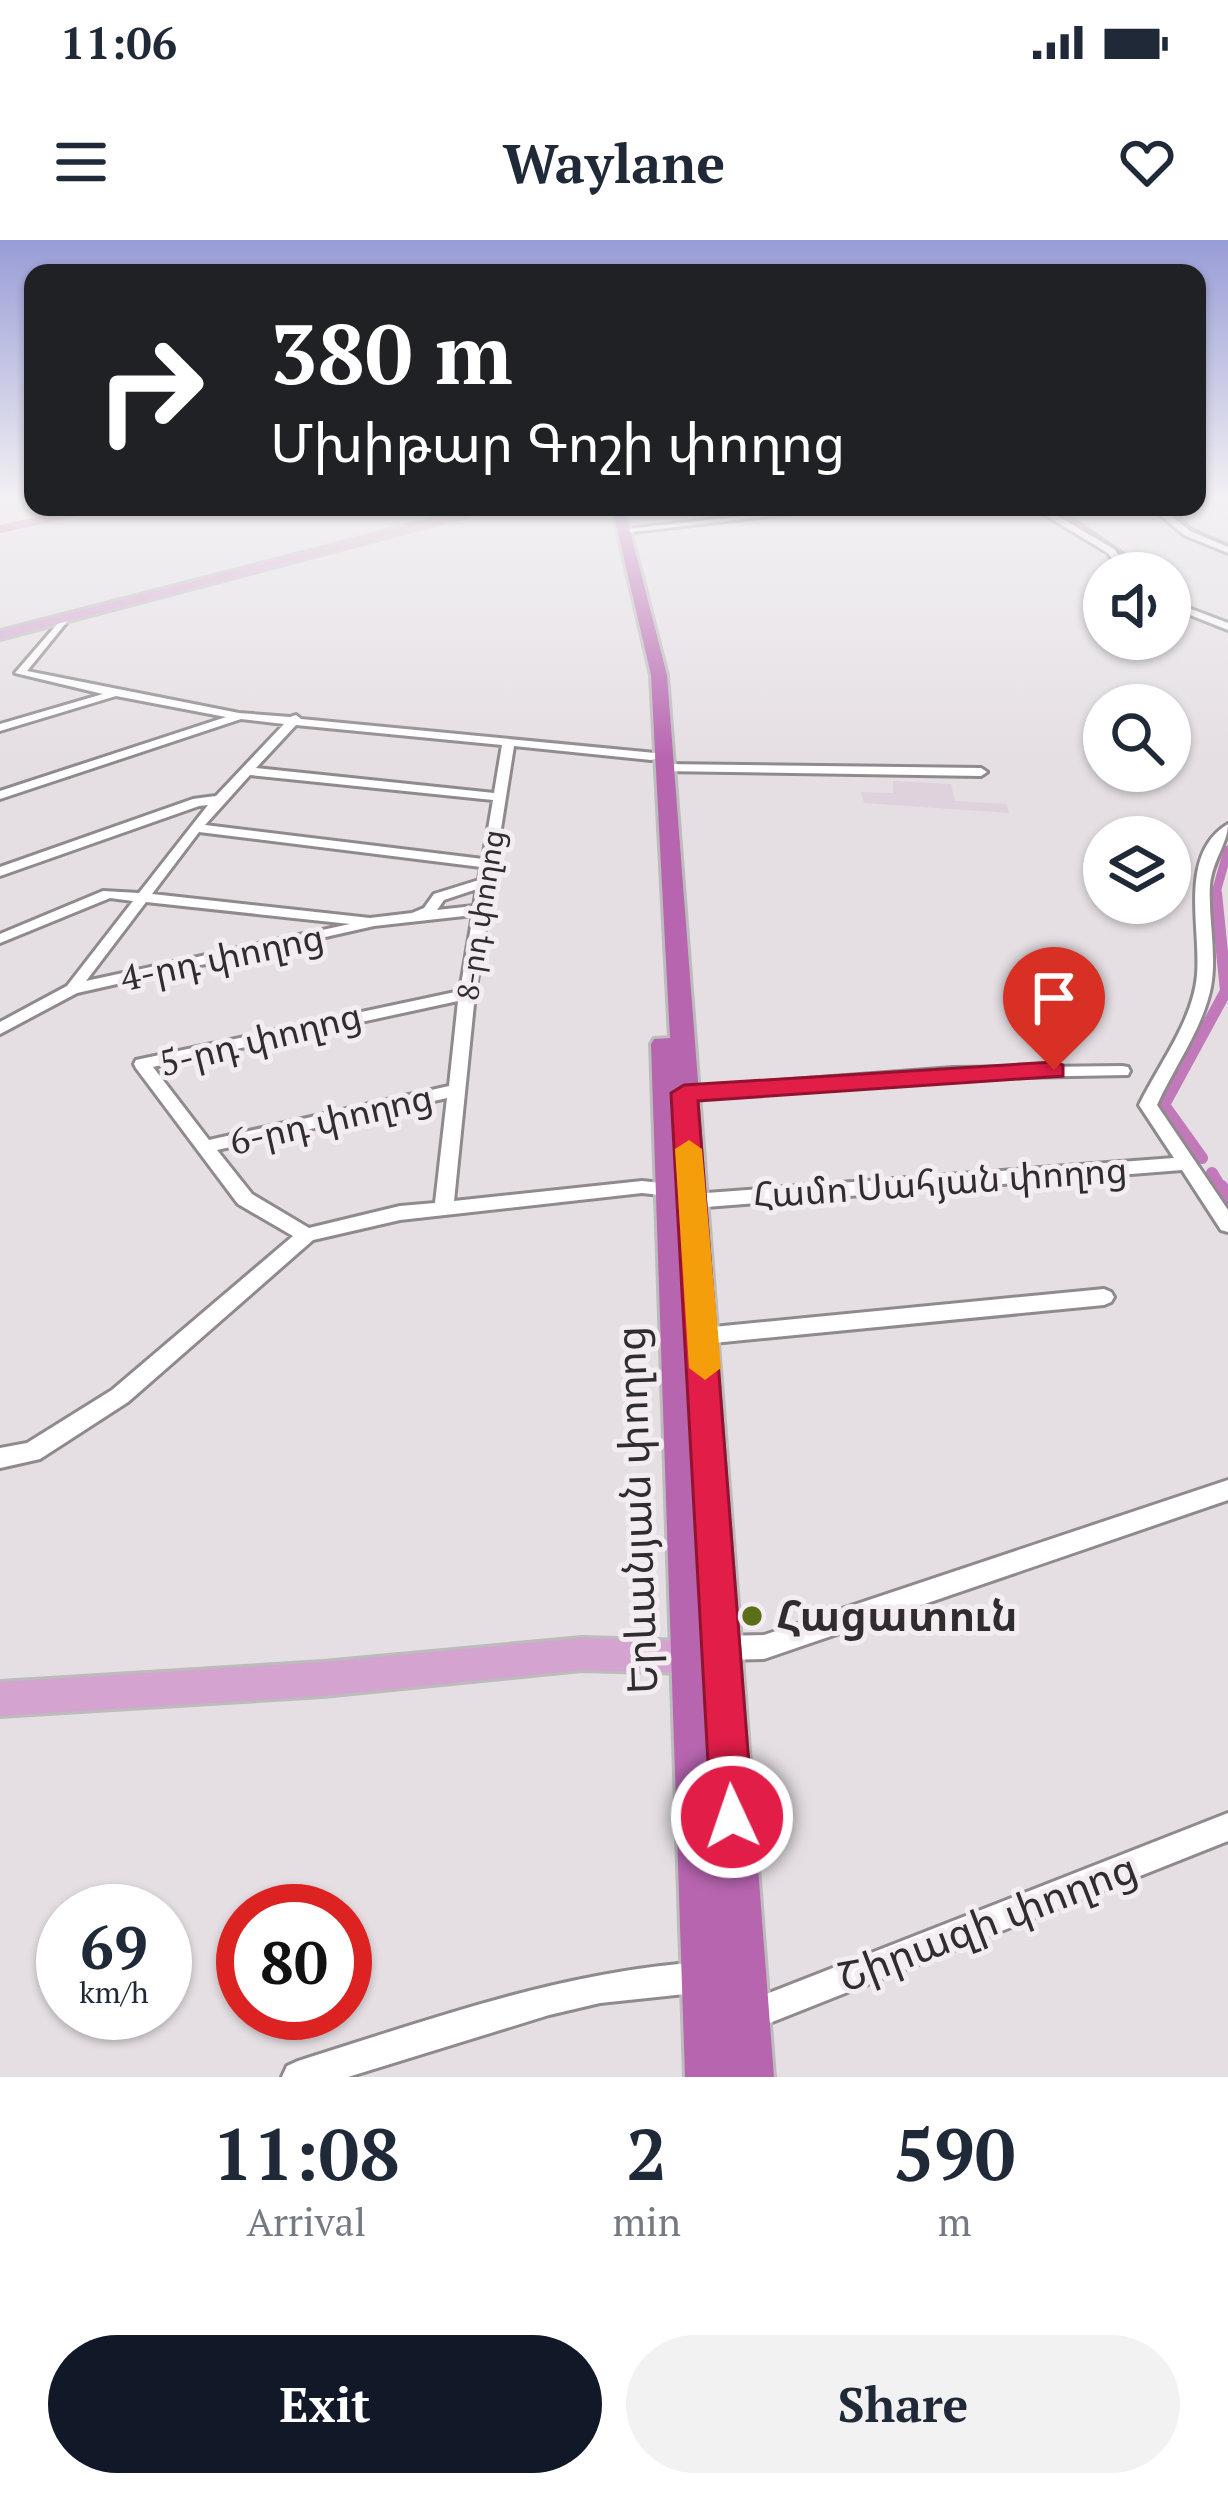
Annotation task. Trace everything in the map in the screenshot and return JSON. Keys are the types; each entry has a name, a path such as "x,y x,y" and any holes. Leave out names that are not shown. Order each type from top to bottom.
{"highway":[{"path":"637,587 656,650 667,940"},
{"name":"Երևանյան փողոց","path":"667,940 684,1093 681,1195 703,1336 687,1657 709,2077"},
{"name":"Երևանյան փողոց","path":"667,940 695,1466 722,1648 750,2077"}],"main road":[{"path":"0,635 186,587"},
{"path":"0,1699 323,1679 582,1654 687,1657"}],"street":[{"path":"1191,612 1228,627"},
{"path":"65,618 20,673 240,716 509,741 657,762 981,772"},
{"path":"0,667 35,658"},
{"path":"0,728 116,693"},
{"path":"0,795 240,716"},
{"path":"0,1029 72,989 195,828 297,718"},
{"name":"8-րդ փողոց","path":"444,1209 467,994 509,741"},
{"path":"245,770 500,797"},
{"path":"0,872 197,802 219,800"},
{"path":"195,828 488,865"},
{"path":"1228,828 1218,836 1199,911 1203,988 1148,1106 1228,1225"},
{"path":"419,914 429,911 439,897 486,882"},
{"path":"0,939 108,894 370,922 480,910"},
{"name":"4-րդ փողոց","path":"72,989 370,922"},
{"name":"5-րդ փողոց","path":"307,1235 245,1199 142,1064 467,994"},
{"path":"684,1093 953,1073 1122,1071"},
{"name":"6-րդ փողոց","path":"206,1147 457,1090"},
{"name":"Համո Սահյան փողոց","path":"307,1235 400,1213 642,1187 681,1195 1188,1163"},
{"path":"0,1458 32,1452 120,1396 307,1235"},
{"path":"703,1336 1103,1297"},
{"path":"722,1648 764,1647 1228,1490"},
{"name":"Շիրազի փողոց","path":"746,2017 1228,1827"},
{"path":"298,2077 572,1994 658,1978 704,1977"}],"shaded area":[{"path":"893,781 951,784 955,801 1007,804 1009,813 864,803 861,792 893,793"}],"waterway":[{"path":"1215,896 1228,850"},
{"path":"1202,1158 1164,1105 1226,991 1216,893"},
{"path":"1212,1173 1222,1190"},
{"path":"1222,1190 1228,1199"}],"slow traffic":[{"path":"689,1149 705,1368"}],"place":[{"name":"Հացատուն","path":"752,1616"}],"route":[{"path":"732,1817 684,1093 1054,1070"}]}
